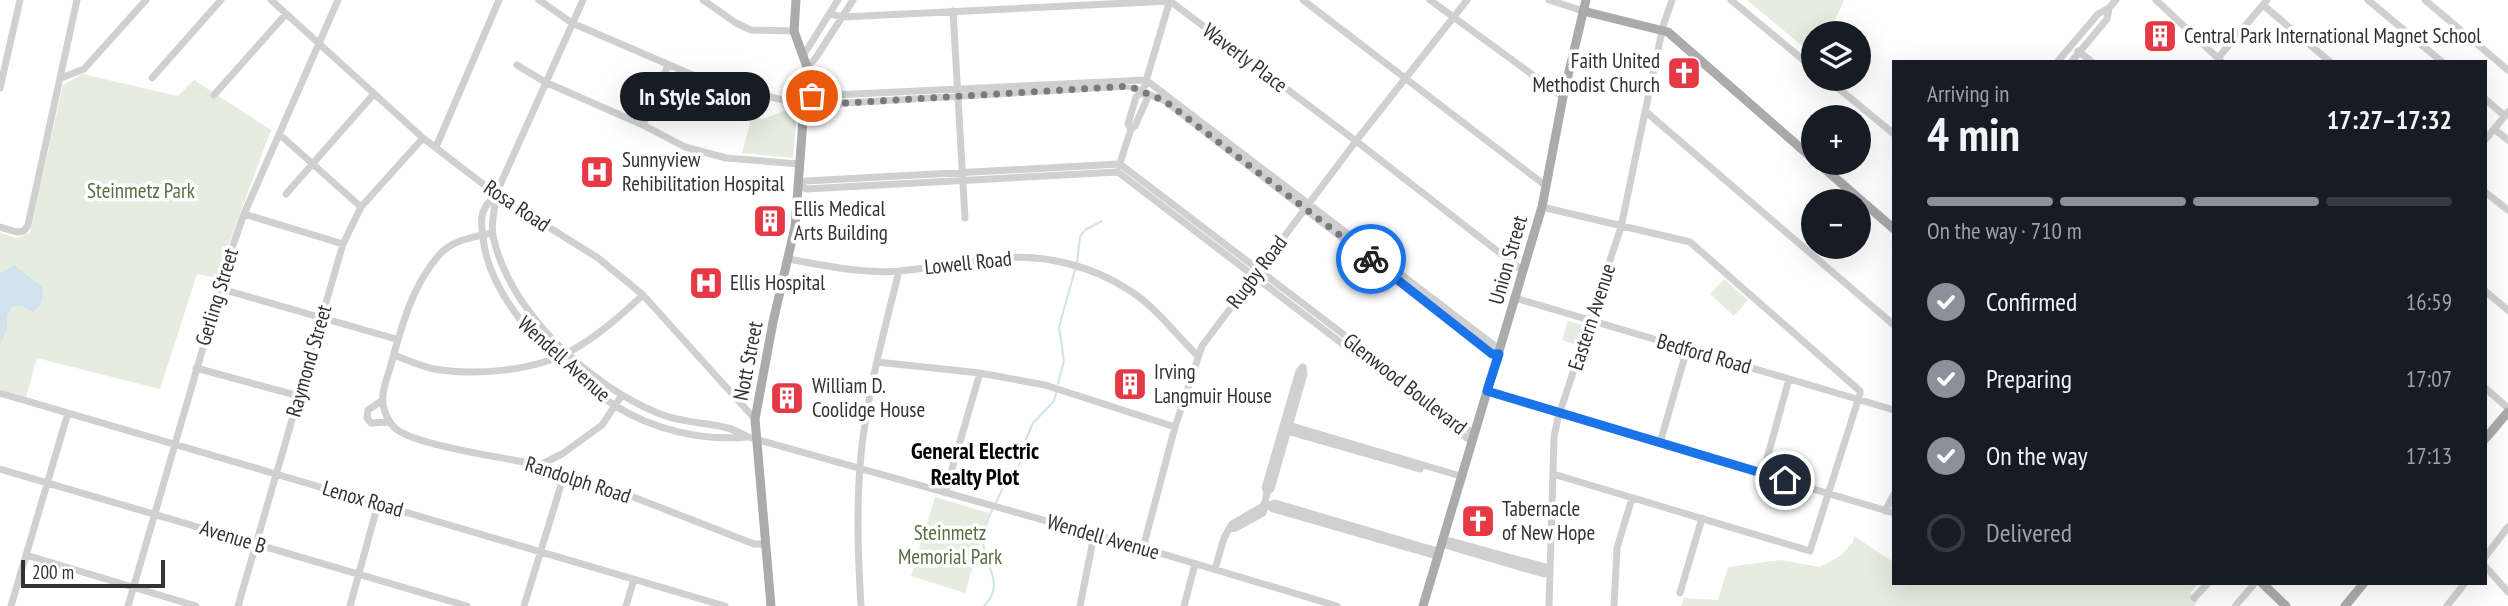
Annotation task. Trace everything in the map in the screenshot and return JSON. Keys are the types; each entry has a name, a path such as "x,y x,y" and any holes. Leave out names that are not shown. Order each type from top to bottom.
{"main road":[{"name":"Nott Street","path":"771,606 752,438 773,322 795,227 807,67 794,31 796,0"},
{"name":"Union Street","path":"1423,606 1542,207 1563,97 1586,0"},
{"path":"1583,11 1668,32 1801,148"},
{"path":"1832,175 1892,227"},
{"path":"2487,436 2508,410"},
{"path":"2264,585 2286,606"},
{"path":"2345,606 2362,585"}],"street":[{"path":"0,88 20,0"},
{"path":"0,228 17,232 24,231 28,225 77,0"},
{"path":"61,78 84,69 146,0"},
{"path":"152,78 221,0"},
{"name":"Rosa Road","path":"271,0 423,138 496,194 598,258 643,295 755,419"},
{"name":"Gerling Street","path":"128,606 218,288 244,214 338,0"},
{"path":"436,147 499,0"},
{"path":"539,0 572,23 709,82 799,104 805,101 812,105 1146,80 1307,206"},
{"path":"496,194 583,0"},
{"path":"704,0 736,23 751,30 794,31"},
{"path":"803,56 838,0"},
{"path":"807,67 853,0"},
{"path":"1303,0 1546,186"},
{"path":"1430,0 1563,97"},
{"name":"Rugby Road","path":"1143,548 1175,427 1202,346 1356,141 1468,0"},
{"path":"1549,0 1583,11"},
{"name":"Eastern Avenue","path":"1549,606 1554,437 1621,227 1662,30 1672,0"},
{"path":"1731,0 1801,58"},
{"path":"2059,60 2098,14 2116,0"},
{"path":"2156,0 2219,60 2265,3 2328,60"},
{"path":"2368,0 2440,60"},
{"path":"2425,0 2508,70"},
{"path":"799,185 805,181 1119,168 1131,129 1135,126 1147,99 1143,91 1170,1 843,17 831,14"},
{"name":"Waverly Place","path":"1170,1 1523,271"},
{"path":"2073,60 2107,19 2109,8"},
{"path":"953,11 965,218"},
{"path":"214,95 286,14"},
{"path":"811,43 822,48"},
{"path":"2071,45 2090,60"},
{"path":"517,65 545,82 643,125 685,147 726,158 800,164"},
{"path":"643,125 668,65"},
{"path":"958,92 1129,86 1165,101 1486,339 1495,346 1499,354"},
{"path":"1842,91 1892,132"},
{"path":"286,194 373,95"},
{"path":"2487,100 2507,114 2487,138"},
{"path":"1646,111 1892,323"},
{"path":"2494,129 2508,140"},
{"path":"279,134 361,207"},
{"name":"Raymond Street","path":"238,606 343,244 361,207 423,138"},
{"name":"Glenwood Boulevard","path":"1119,168 1256,274 1470,431 1472,437"},
{"name":"Wendell Avenue","path":"496,194 492,233 501,264 516,295 528,312 591,373 622,395 662,415 729,428 752,438 1143,548 1337,606"},
{"name":"Wendell Avenue","path":"496,194 482,215 488,260 504,299 521,323 556,357 615,405 648,421 684,433 727,439 752,438"},
{"path":"2487,194 2508,210"},
{"path":"1542,207 1690,242 1860,391 1810,551 1553,474"},
{"path":"244,214 343,244"},
{"name":"Randolph Road","path":"492,233 451,244 439,255 412,300 397,339 383,400 368,410 367,418 371,423 390,422 404,435 427,442 540,465 623,493 754,544 766,544"},
{"name":"Lowell Road","path":"789,260 841,270 899,271 1002,257 1062,262 1083,268 1129,290 1170,324 1198,356"},
{"path":"861,606 857,525 860,469 877,362 899,271"},
{"path":"218,288 397,339"},
{"path":"2487,293 2508,310"},
{"path":"394,355 433,369 495,372 568,352 611,325 643,295"},
{"name":"Bedford Road","path":"1515,298 1892,409"},
{"path":"1660,443 1687,349"},
{"path":"877,362 980,373 1045,385 1175,427"},
{"path":"1215,569 1229,529 1263,513 1267,492 1265,488 1286,427 1304,374 1303,367 1299,371 1286,427"},
{"path":"196,368 299,396"},
{"path":"945,493 980,373"},
{"path":"1763,473 1789,379"},
{"path":"2487,390 2508,410"},
{"path":"1487,391 1889,512"},
{"name":"Lenox Road","path":"0,393 725,606"},
{"path":"540,465 562,454 592,433 601,425 622,395"},
{"path":"383,400 390,422"},
{"path":"11,606 68,413"},
{"path":"1286,427 1456,479 1461,478"},
{"name":"Avenue B","path":"0,469 467,606"},
{"path":"524,606 564,475"},
{"path":"1614,606 1617,548 1632,498"},
{"path":"350,606 378,504"},
{"path":"1265,505 1433,555 1439,554"},
{"path":"1680,593 1702,518"},
{"path":"2487,554 2508,527"},
{"path":"1080,606 1094,535"},
{"path":"1443,541 1448,546 1544,573 1550,572"},
{"path":"26,555 195,606"},
{"path":"1184,606 1195,564"},
{"path":"2487,568 2508,592"},
{"path":"626,606 634,579"},
{"path":"2194,598 2206,585"},
{"path":"2236,604 2253,585"},
{"path":"2447,606 2463,585"}],"green space":[{"path":"1747,0 1844,0 1834,21 1801,21 1801,45"},
{"name":"Steinmetz Park","path":"82,74 178,96 194,80 271,130 216,278 197,274 160,389 37,358 26,397 0,389 0,233 17,238 30,233 63,85"},
{"path":"783,111 797,113 793,158 742,153 752,116 764,119"},
{"path":"1724,279 1748,300 1734,316 1710,294"},
{"path":"1568,321 1583,325 1576,345 1562,340"},
{"name":"Steinmetz Memorial Park","path":"935,497 989,513 965,593 911,576"},
{"path":"1854,536 1892,561 1892,585 2197,585 2190,593 2198,601 2194,606 1681,606 1684,598 1718,600 1728,567 1780,560 1820,567 1840,556 1853,542"}],"water":[{"path":"14,265 42,287 42,298 33,312 22,306 12,306 7,315 7,330 0,344 0,273"}],"waterway":[{"path":"1077,262 1080,237 1085,230 1102,221"},
{"path":"1058,384 1064,361 1059,327 1075,270"},
{"path":"995,505 1005,483 1017,470 1024,455 1023,446 1033,423 1054,401 1057,390"},
{"path":"984,606 990,598 994,583 983,542 992,510"}],"way so far":[{"path":"812,96 805,101 812,105 1129,86 1165,101 1371,259"}],"place":[{"name":"Central Park International Magnet School","path":"2160,36"},
{"name":"Faith United Methodist Church","path":"1684,73"},
{"name":"In Style Salon","path":"812,96"},
{"name":"Sunnyview Rehibilitation Hospital","path":"597,172"},
{"name":"Ellis Medical Arts Building","path":"770,221"},
{"name":"Ellis Hospital","path":"706,283"},
{"name":"Irving Langmuir House","path":"1130,384"},
{"name":"William D. Coolidge House","path":"787,398"},
{"name":"Tabernacle of New Hope","path":"1478,521"}],"district":[{"name":"General Electric Realty Plot","path":"975,464"}],"route":[{"path":"1371,259 1492,354 1499,354 1487,391 1785,480"}]}
